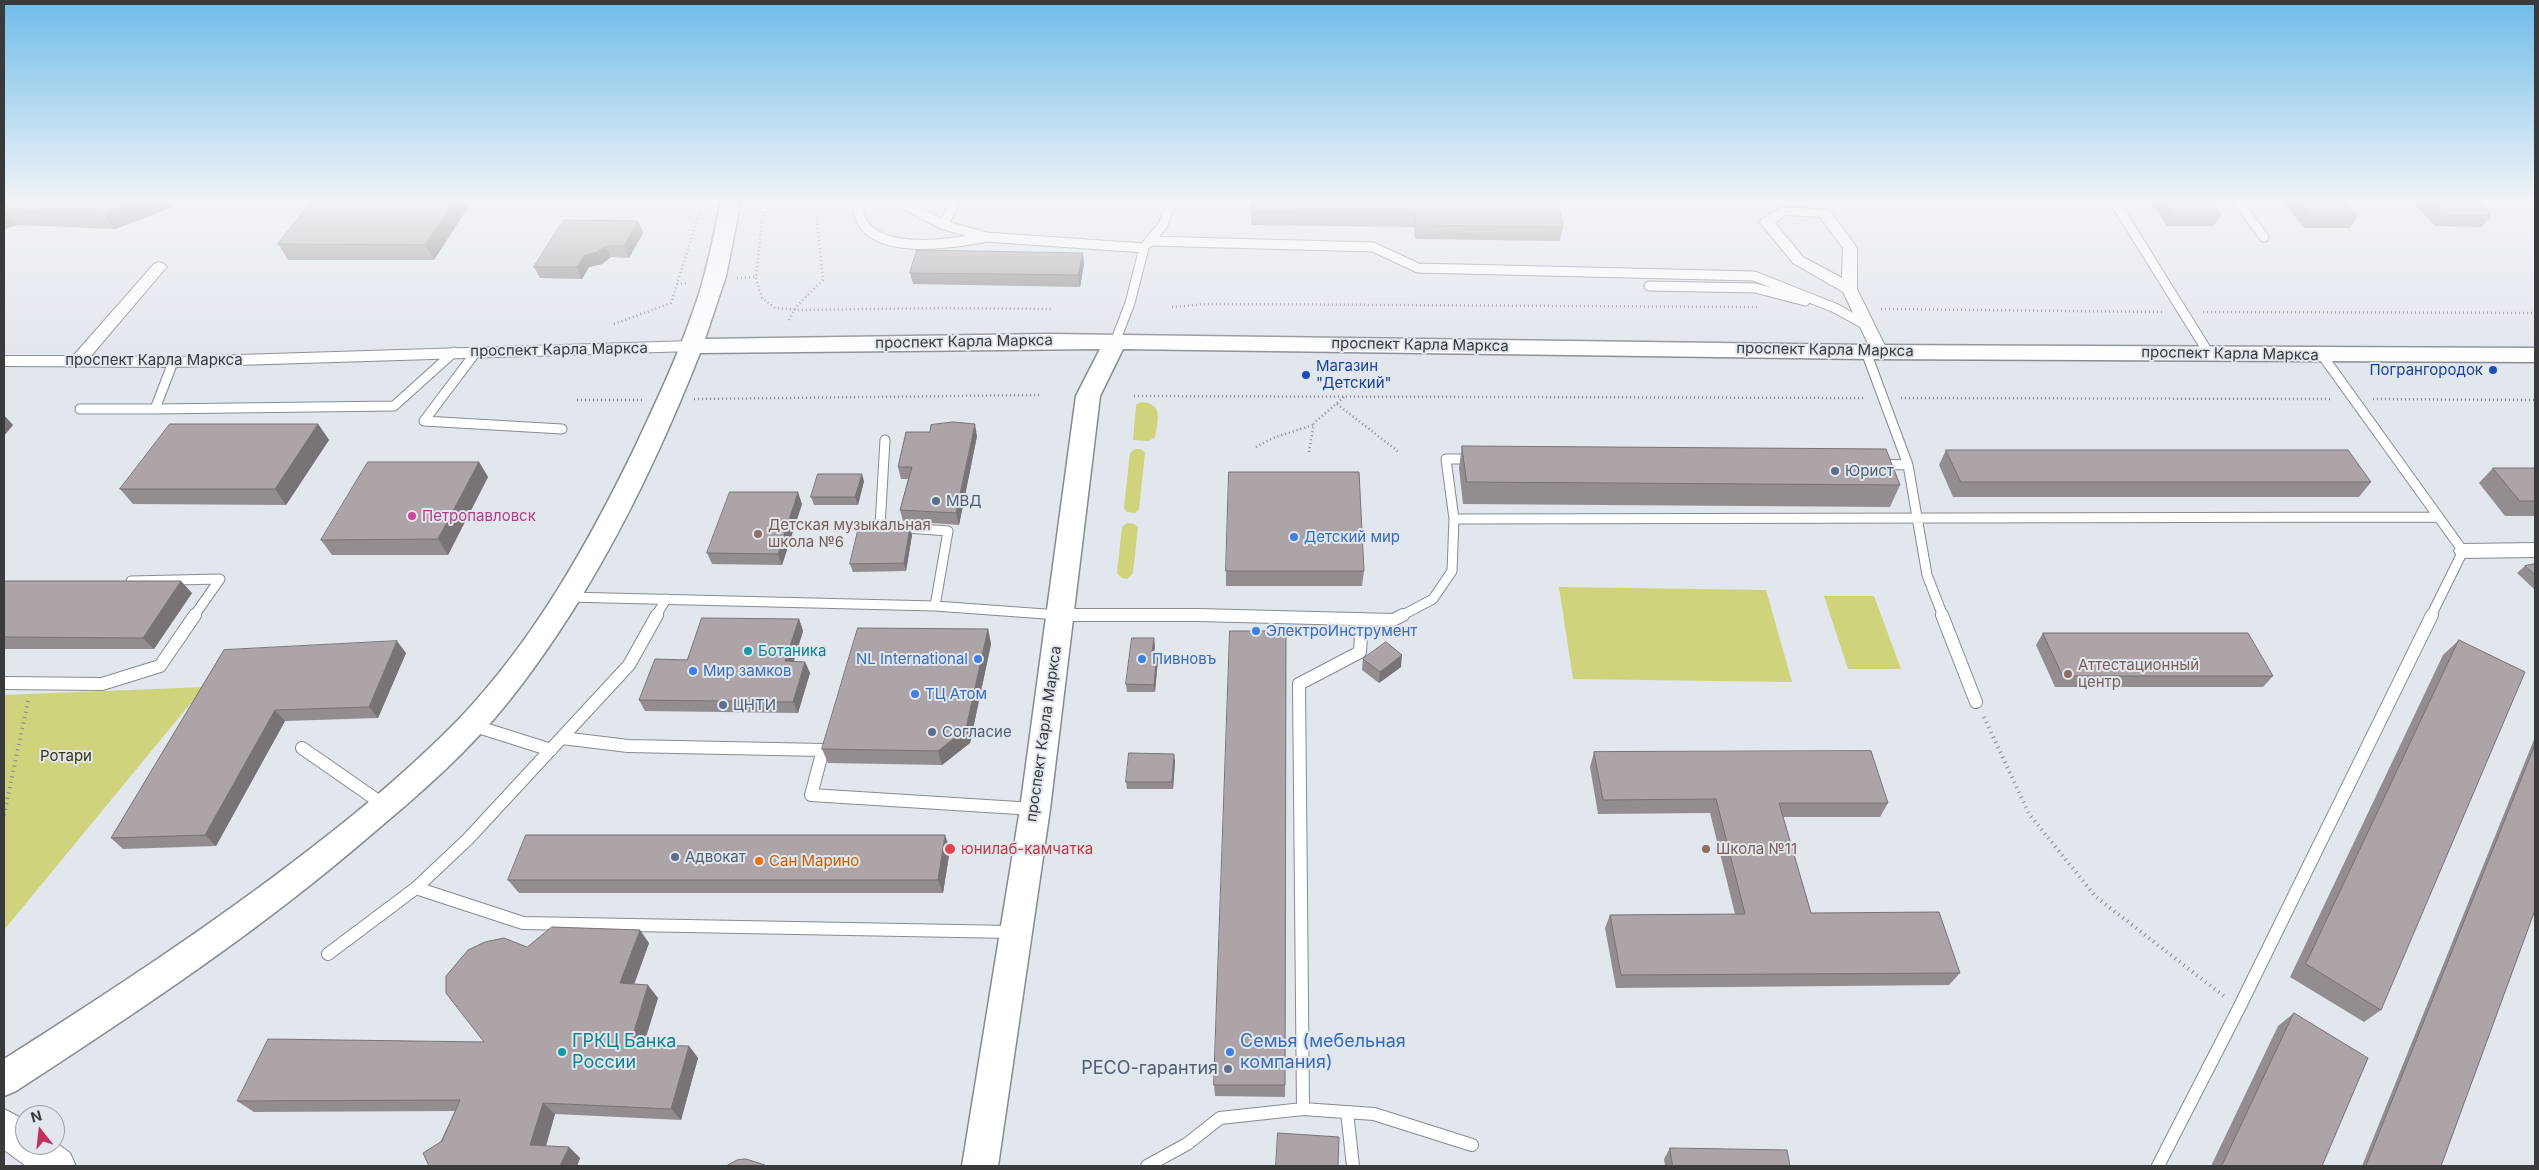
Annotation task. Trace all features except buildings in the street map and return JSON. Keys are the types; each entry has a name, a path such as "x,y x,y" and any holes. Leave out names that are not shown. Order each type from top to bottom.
{"main road":[{"path":"4,1080 133,996 287,886 385,806 471,725 521,664 566,596 628,488 692,346 715,276 719,256"},
{"name":"проспект Карла Маркса","path":"994,1072 1014,932 1035,809 1088,396 1115,342"},
{"name":"проспект Карла Маркса","path":"692,346 1115,342 1873,352 2208,352 2322,355 2535,355"},
{"path":"980,1166 994,1072"},
{"path":"994,1072 994,1166"},
{"path":"4,1127 15,1136"},
{"path":"42,1155 57,1166"}],"street":[{"path":"1794,256 1798,260 1849,289"},
{"path":"1850,256 1849,289 1866,325 1873,352"},
{"path":"78,361 159,267"},
{"name":"проспект Карла Маркса","path":"4,361 173,362 692,346"},
{"path":"2463,551 2535,550"}],"lane":[{"path":"1115,342 1130,303 1142,256"},
{"path":"1391,256 1418,268 1754,276 1835,308 1866,325"},
{"path":"2148,256 2208,352"},
{"path":"1649,286 1755,288 1835,308"},
{"path":"80,410 394,406 454,352"},
{"path":"476,352 424,421 562,429"},
{"path":"1873,352 1883,398 1908,465 1927,575 1976,702"},
{"path":"2158,1166 2239,1008 2463,551 2322,355"},
{"path":"155,409 173,362"},
{"path":"885,440 880,526 948,531 935,606"},
{"path":"566,596 935,606 1059,615 1198,615 1393,620 1434,599 1452,571 1454,519 1446,459 1485,459"},
{"path":"1868,464 1908,465"},
{"path":"1454,519 2438,517"},
{"path":"4,683 102,684 160,666 220,579 122,582"},
{"path":"328,954 416,888 468,839 630,665 666,599"},
{"path":"1303,1109 1299,684 1360,652 1362,619"},
{"path":"471,725 551,750"},
{"path":"562,738 628,746 822,750 811,795 1035,809"},
{"path":"302,748 385,806"},
{"path":"416,888 523,923 1014,932"},
{"path":"1147,1166 1186,1144 1220,1118 1303,1109 1374,1114 1472,1145"},
{"path":"1347,1112 1353,1166"}],"path":[{"path":"614,324 671,303 686,256"},
{"path":"757,256 754,276 758,294 776,309 927,306 1052,309"},
{"path":"789,320 794,309 823,280 821,256"},
{"path":"577,400 1041,395"},
{"path":"1134,396 2535,400"},
{"path":"1256,448 1273,438 1313,425 1345,396"},
{"path":"1337,404 1400,453"},
{"path":"1309,452 1313,425"},
{"path":"4,815 31,683"},
{"path":"1976,702 2029,814 2096,897 2239,1008"}],"green space":[{"path":"1141,402 1153,406 1158,414 1155,437 1149,441 1133,440 1136,405"},
{"path":"1135,449 1141,449 1145,453 1139,509 1135,513 1127,512 1124,508 1130,453"},
{"path":"1127,523 1138,527 1133,573 1127,579 1122,578 1117,573 1122,527"},
{"path":"1559,587 1766,590 1792,682 1573,679"},
{"path":"1824,596 1874,596 1901,669 1848,669"},
{"name":"Ротари","path":"204,687 4,930 4,695"}],"place":[{"name":"Погрангородок","path":"2493,370"},
{"name":"Магазин \"Детский\"","path":"1306,375"},
{"name":"Юрист","path":"1835,471"},
{"name":"МВД","path":"936,501"},
{"name":"Петропавловск","path":"412,516"},
{"name":"Детская музыкальная школа №6","path":"758,534"},
{"name":"Детский мир","path":"1294,537"},
{"name":"ЭлектроИнструмент","path":"1256,631"},
{"name":"Ботаника","path":"748,651"},
{"name":"NL International","path":"978,659"},
{"name":"Пивновъ","path":"1142,659"},
{"name":"Мир замков","path":"693,671"},
{"name":"Аттестационный центр","path":"2068,674"},
{"name":"ТЦ Атом","path":"915,694"},
{"name":"ЦНТИ","path":"723,705"},
{"name":"Согласие","path":"932,732"},
{"name":"юнилаб-камчатка","path":"950,849"},
{"name":"Школа №11","path":"1706,849"},
{"name":"Адвокат","path":"675,857"},
{"name":"Сан Марино","path":"759,861"},
{"name":"ГРКЦ Банка России","path":"562,1052"},
{"name":"Семья (мебельная компания)","path":"1230,1052"},
{"name":"РЕСО-гарантия","path":"1228,1069"}]}
